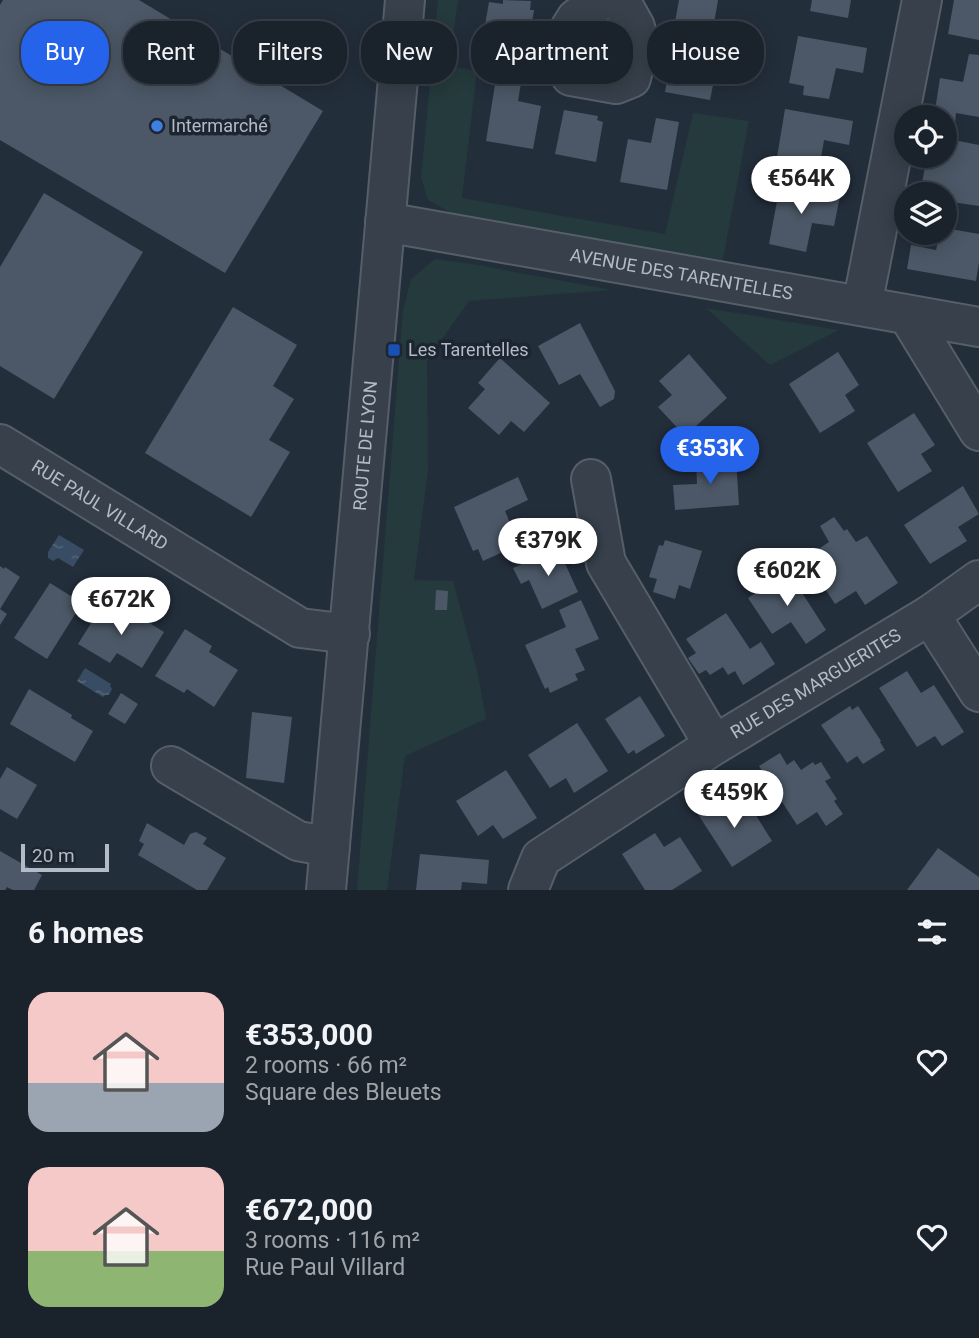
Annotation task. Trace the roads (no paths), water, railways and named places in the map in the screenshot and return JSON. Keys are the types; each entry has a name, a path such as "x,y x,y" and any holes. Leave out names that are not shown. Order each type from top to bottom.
{"street":[{"name":"ROUTE DE LYON","path":"326,890 405,0"},
{"path":"600,0 576,19 568,32 562,63 571,76 616,84 631,78 639,45 635,27 620,0"},
{"path":"862,306 922,0"},
{"name":"AVENUE DES TARENTELLES","path":"385,222 979,327"},
{"path":"908,315 979,431"},
{"name":"RUE PAUL VILLARD","path":"0,444 300,628 350,634"},
{"path":"591,479 606,563 714,745"},
{"name":"RUE DES MARGUERITES","path":"528,890 541,859 714,745 930,615 979,580"},
{"path":"930,615 979,692"},
{"path":"171,766 298,841 330,847"}],"water":[{"path":"59,535 84,550 73,567 58,558 53,561 48,558 48,552"},
{"path":"85,668 111,684 109,695 103,697 77,681"}],"place":[{"name":"Intermarché","path":"157,126"},
{"name":"Les Tarentelles","path":"394,350"}]}
